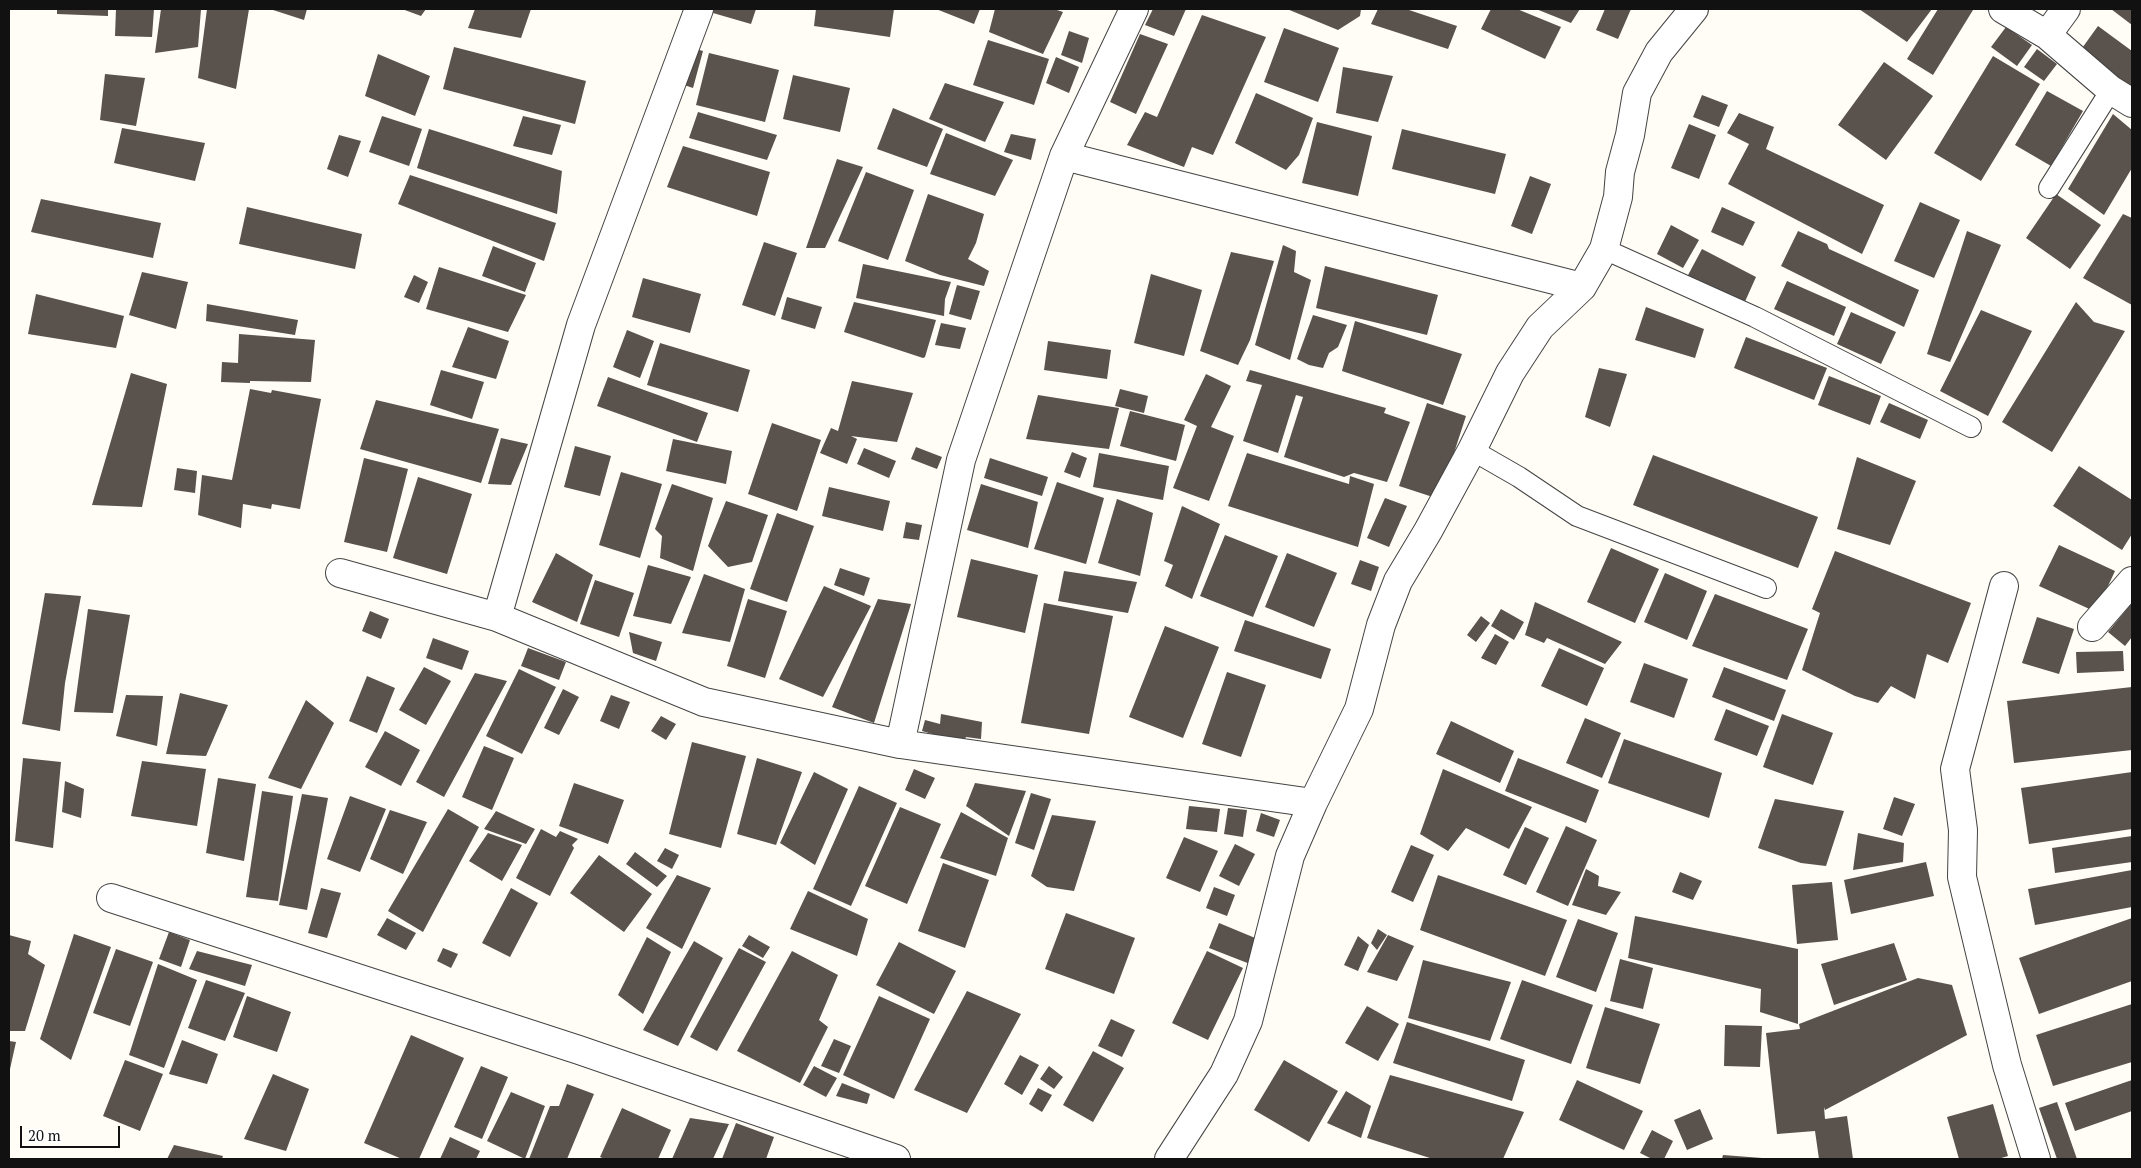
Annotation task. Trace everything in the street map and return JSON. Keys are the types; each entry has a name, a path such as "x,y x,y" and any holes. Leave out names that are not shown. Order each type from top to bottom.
{"street":[{"path":"497,617 581,325 699,9"},
{"path":"900,744 961,460 1064,156 1134,9"},
{"path":"1169,1159 1224,1074 1248,1021 1290,856 1313,803 1359,709 1381,625 1398,581 1472,450 1510,373 1540,328 1582,287 1604,249 1618,197 1620,172 1630,135 1636,93 1659,52 1694,9"},
{"path":"2003,9 2047,35 2122,97"},
{"path":"2047,35 2066,9"},
{"path":"1064,156 1582,287"},
{"path":"340,574 497,617 704,702 900,744 1313,803"},
{"path":"2092,628 2132,581"},
{"path":"2004,586 1955,770 1964,830 1962,877 2007,1065 2036,1159"},
{"path":"112,898 579,1050 896,1159"}],"lane":[{"path":"2049,188 2122,97"},
{"path":"1604,249 1755,317 1971,427"},
{"path":"1472,450 1519,477 1577,516 1766,588"}],"building":[{"path":"57,9 108,9 108,16 57,14"},
{"path":"116,9 154,9 152,37 115,36"},
{"path":"161,9 201,9 198,47 155,53"},
{"path":"207,9 249,9 236,89 198,78"},
{"path":"270,9 307,9 304,20"},
{"path":"402,9 426,9 421,16"},
{"path":"475,9 531,9 521,38 468,28"},
{"path":"714,9 756,9 751,24 713,13"},
{"path":"816,9 894,9 890,37 814,26"},
{"path":"936,9 980,9 974,24"},
{"path":"995,9 1054,9 1063,12 1043,54 989,32"},
{"path":"1153,9 1186,9 1174,36 1145,25"},
{"path":"1287,9 1361,9 1360,16 1338,30"},
{"path":"1378,9 1406,9 1457,26 1448,49 1371,24"},
{"path":"1491,9 1517,9 1561,27 1545,59 1481,29"},
{"path":"1536,9 1580,9 1571,23"},
{"path":"1605,9 1631,9 1618,39 1596,30"},
{"path":"1859,9 1932,9 1907,42"},
{"path":"1938,9 1973,10 1933,75 1907,59"},
{"path":"2111,9 2132,9 2132,25"},
{"path":"1202,15 1266,37 1213,155 1192,147 1184,167 1127,145 1145,112 1157,117"},
{"path":"2098,26 2132,51 2132,88 2080,51"},
{"path":"2006,27 2032,45 2017,66 1991,47"},
{"path":"1284,28 1339,48 1318,102 1264,82"},
{"path":"1069,31 1089,38 1082,63 1061,55"},
{"path":"1140,34 1168,44 1136,114 1110,102"},
{"path":"988,40 1049,59 1034,105 973,85"},
{"path":"454,47 586,81 575,124 443,89"},
{"path":"689,47 703,51 693,88 678,83"},
{"path":"2037,49 2057,64 2044,81 2024,67"},
{"path":"709,53 779,70 765,122 696,105"},
{"path":"378,54 430,76 415,116 365,96"},
{"path":"1993,56 2040,84 1981,181 1934,153"},
{"path":"1056,57 1079,67 1069,93 1046,83"},
{"path":"1884,62 1933,96 1886,160 1838,125"},
{"path":"1343,67 1393,76 1378,122 1336,113"},
{"path":"105,74 145,78 136,126 100,120"},
{"path":"793,75 850,88 840,132 783,119"},
{"path":"945,83 1004,102 985,142 929,119"},
{"path":"2047,91 2083,111 2051,166 2015,145"},
{"path":"1256,93 1313,118 1299,155 1286,170 1235,143"},
{"path":"1702,95 1728,105 1719,127 1693,117"},
{"path":"893,108 943,129 927,167 877,149"},
{"path":"698,112 777,135 767,160 689,138"},
{"path":"1739,113 1774,127 1766,149 1884,205 1862,254 1728,184 1749,144 1727,133"},
{"path":"2113,114 2132,130 2132,168 2104,215 2068,189"},
{"path":"382,116 422,129 409,166 369,152"},
{"path":"523,116 561,125 552,155 513,146"},
{"path":"1317,122 1372,136 1358,196 1302,183"},
{"path":"1689,124 1716,135 1699,179 1671,168"},
{"path":"122,128 205,143 195,181 114,163"},
{"path":"429,129 562,171 557,214 417,168"},
{"path":"1402,129 1506,154 1495,194 1392,169"},
{"path":"946,133 1013,160 995,196 930,174"},
{"path":"1011,134 1036,139 1031,160 1004,152"},
{"path":"339,135 361,141 348,177 327,169"},
{"path":"683,146 770,172 757,216 667,187"},
{"path":"837,159 863,167 825,248 806,248"},
{"path":"866,172 914,190 888,260 838,241"},
{"path":"410,175 556,223 544,261 398,204"},
{"path":"1530,176 1551,184 1532,234 1511,226"},
{"path":"928,194 984,214 976,243 968,259 989,271 984,286 940,275 905,261"},
{"path":"2056,194 2101,225 2070,269 2026,238"},
{"path":"41,199 161,223 153,258 31,232"},
{"path":"1920,202 1960,220 1934,278 1894,261"},
{"path":"247,207 362,234 355,269 239,244"},
{"path":"1722,207 1755,222 1743,246 1711,232"},
{"path":"2123,214 2132,218 2132,305 2083,278"},
{"path":"1671,225 1699,240 1683,268 1657,254"},
{"path":"1798,231 1827,244 1829,249 1919,290 1904,327 1781,266"},
{"path":"1967,231 2001,245 1950,362 1927,354"},
{"path":"764,242 797,253 775,316 742,305"},
{"path":"1283,245 1296,251 1294,272 1311,280 1290,360 1255,345"},
{"path":"493,246 536,263 525,292 482,276"},
{"path":"1702,249 1756,277 1743,306 1687,277"},
{"path":"1231,252 1274,261 1250,340 1238,365 1200,351"},
{"path":"863,264 951,282 945,299 944,316 856,298"},
{"path":"1325,266 1438,295 1427,335 1316,308"},
{"path":"439,267 526,295 508,332 426,309"},
{"path":"142,272 188,282 176,329 129,315"},
{"path":"1151,274 1202,290 1184,356 1134,343"},
{"path":"414,275 428,282 419,303 404,297"},
{"path":"643,278 701,294 690,333 632,317"},
{"path":"1787,281 1846,307 1834,336 1774,309"},
{"path":"957,285 980,291 971,320 949,314"},
{"path":"36,294 124,316 116,348 28,334"},
{"path":"787,297 822,307 815,329 781,319"},
{"path":"854,302 936,320 925,357 923,358 844,332"},
{"path":"2076,302 2094,322 2125,331 2052,452 2002,422"},
{"path":"207,304 298,320 295,335 206,321"},
{"path":"1646,307 1704,329 1695,358 1635,340"},
{"path":"1981,310 2032,331 1988,416 1940,391"},
{"path":"1851,312 1896,332 1881,364 1837,344"},
{"path":"1313,315 1347,325 1338,347 1329,353 1323,368 1309,365 1297,359"},
{"path":"1355,321 1462,354 1443,405 1342,371"},
{"path":"941,323 966,328 960,349 935,345"},
{"path":"468,327 509,341 496,379 452,367"},
{"path":"627,330 654,341 640,378 613,367"},
{"path":"239,334 315,340 311,382 221,382 222,362 238,363"},
{"path":"1746,337 1827,368 1814,400 1734,368"},
{"path":"1048,341 1111,350 1107,379 1044,370"},
{"path":"660,343 750,370 738,412 647,385"},
{"path":"1599,368 1627,374 1610,427 1585,417"},
{"path":"441,370 484,382 472,419 430,405"},
{"path":"1250,370 1386,408 1384,413 1410,422 1387,482 1354,473 1344,477 1284,457 1303,397 1296,395 1278,453 1243,441 1262,385 1246,381"},
{"path":"131,373 167,384 142,507 92,505"},
{"path":"1206,374 1231,386 1211,427 1234,436 1209,501 1173,488 1197,426 1184,420"},
{"path":"1829,376 1881,396 1870,425 1818,405"},
{"path":"608,377 708,413 697,442 597,406"},
{"path":"852,381 913,393 897,442 851,436 857,439 847,464 820,453 831,428 838,431"},
{"path":"250,389 271,393 272,390 321,399 300,509 272,504 271,509 243,504 241,528 198,515 202,475 232,480"},
{"path":"1120,389 1148,396 1144,413 1115,406"},
{"path":"1038,395 1119,408 1109,449 1026,439"},
{"path":"376,400 499,429 481,483 360,449"},
{"path":"1427,403 1466,416 1439,499 1399,486"},
{"path":"1889,403 1928,420 1920,439 1880,422"},
{"path":"1130,411 1185,425 1176,461 1120,446"},
{"path":"772,423 821,440 797,511 748,494"},
{"path":"501,438 528,444 511,485 488,484"},
{"path":"673,439 732,451 726,484 666,471"},
{"path":"575,446 611,456 600,496 564,487"},
{"path":"916,447 942,457 937,469 911,459"},
{"path":"864,448 896,461 889,478 857,464"},
{"path":"1072,452 1087,458 1080,478 1064,472"},
{"path":"1099,453 1169,466 1163,500 1093,487"},
{"path":"1247,453 1349,484 1350,476 1374,484 1358,547 1228,506"},
{"path":"1653,455 1818,517 1798,568 1633,505"},
{"path":"1857,457 1916,481 1890,545 1837,529"},
{"path":"364,458 408,469 387,552 344,542"},
{"path":"990,458 1048,477 1042,496 984,478"},
{"path":"2079,466 2132,500 2132,534 2122,550 2053,506"},
{"path":"177,468 197,471 195,493 174,490"},
{"path":"621,472 662,484 640,558 599,545"},
{"path":"418,477 472,494 447,574 393,558"},
{"path":"1057,482 1104,498 1086,564 1034,549"},
{"path":"672,484 713,498 693,571 660,558 662,536 655,529"},
{"path":"981,484 1038,502 1028,548 967,530"},
{"path":"829,487 890,501 883,531 822,516"},
{"path":"1385,498 1407,506 1389,547 1367,538"},
{"path":"1117,499 1153,513 1140,576 1098,563"},
{"path":"726,501 768,515 752,562 728,567 708,546"},
{"path":"1182,506 1220,524 1192,599 1165,586 1173,565 1164,561"},
{"path":"777,513 814,526 787,602 750,589"},
{"path":"906,522 922,525 919,540 903,538"},
{"path":"1225,535 1278,556 1253,617 1200,596"},
{"path":"2059,545 2115,571 2096,612 2039,586"},
{"path":"1611,548 1659,569 1635,623 1587,602"},
{"path":"1835,551 1971,603 1948,663 1927,654 1915,699 1891,686 1878,703 1855,696 1802,670 1820,613 1812,609"},
{"path":"556,553 593,575 577,622 532,602"},
{"path":"1287,553 1337,573 1314,627 1265,607"},
{"path":"971,559 1038,575 1025,633 957,617"},
{"path":"1360,560 1379,567 1371,591 1351,584"},
{"path":"648,565 691,577 671,624 633,616"},
{"path":"840,568 870,578 864,596 834,585"},
{"path":"1064,571 1137,582 1128,613 1058,601"},
{"path":"1665,573 1707,591 1687,640 1644,622"},
{"path":"704,574 745,589 730,642 682,633"},
{"path":"595,580 634,593 619,637 580,624"},
{"path":"824,586 871,606 823,697 779,679"},
{"path":"45,593 81,596 65,683 60,731 22,724"},
{"path":"1715,594 1808,629 1787,680 1692,646"},
{"path":"748,599 787,611 765,678 727,666"},
{"path":"878,599 911,604 874,723 832,707"},
{"path":"1535,602 1622,642 1605,664 1547,638 1544,643 1525,635"},
{"path":"1044,603 1113,616 1089,734 1021,723"},
{"path":"2132,603 2132,637 2125,646 2108,632"},
{"path":"88,609 130,615 113,713 74,712"},
{"path":"1501,609 1524,622 1514,640 1491,626"},
{"path":"370,611 389,619 381,639 362,631"},
{"path":"1481,616 1490,623 1476,642 1467,635"},
{"path":"2037,617 2074,629 2059,674 2022,663"},
{"path":"1245,620 1331,649 1321,679 1234,651"},
{"path":"1165,626 1219,647 1183,738 1129,717"},
{"path":"629,632 662,642 656,661 633,653"},
{"path":"1495,634 1509,642 1496,665 1481,658"},
{"path":"433,638 469,651 462,670 426,658"},
{"path":"528,648 566,662 559,680 521,666"},
{"path":"1559,648 1604,668 1587,706 1541,686"},
{"path":"2123,651 2124,671 2077,673 2076,652"},
{"path":"1644,663 1688,679 1674,718 1630,702"},
{"path":"424,667 451,681 426,725 399,710"},
{"path":"1724,667 1786,690 1774,721 1712,697"},
{"path":"519,669 556,687 522,754 486,736"},
{"path":"1227,672 1266,685 1241,757 1202,744"},
{"path":"475,673 507,681 444,797 416,782"},
{"path":"367,676 395,688 377,733 349,721"},
{"path":"2132,687 2132,750 2014,763 2007,701"},
{"path":"563,689 579,697 559,735 544,728"},
{"path":"180,693 228,705 206,756 166,754"},
{"path":"126,695 163,696 157,746 116,736"},
{"path":"611,695 630,702 619,729 600,721"},
{"path":"306,700 334,723 301,789 268,778"},
{"path":"1726,709 1769,726 1757,756 1714,740"},
{"path":"941,714 982,722 981,739 966,737 963,743 922,731 925,720 940,724"},
{"path":"1782,714 1833,733 1813,785 1763,767"},
{"path":"661,716 676,724 666,740 651,731"},
{"path":"1585,718 1621,733 1602,778 1566,763"},
{"path":"1451,721 1514,751 1500,783 1436,754"},
{"path":"385,731 420,750 401,786 365,767"},
{"path":"1624,739 1722,773 1709,818 1608,783"},
{"path":"692,742 746,756 721,848 669,834"},
{"path":"484,746 514,758 492,810 462,797"},
{"path":"23,758 61,762 53,848 15,841"},
{"path":"757,758 802,772 776,845 737,834"},
{"path":"1518,758 1599,790 1586,823 1505,791"},
{"path":"142,761 206,769 197,826 131,816"},
{"path":"914,769 935,778 925,799 905,790"},
{"path":"1443,769 1532,807 1509,849 1466,828 1448,851 1420,834"},
{"path":"814,772 848,789 815,865 780,843"},
{"path":"2132,772 2132,829 2029,844 2021,788"},
{"path":"218,778 256,784 244,861 206,853"},
{"path":"65,781 84,789 81,818 62,812"},
{"path":"574,783 624,800 608,844 559,826"},
{"path":"975,783 1026,791 1009,836 966,806"},
{"path":"859,786 897,803 851,906 813,889"},
{"path":"262,791 293,796 278,901 246,897"},
{"path":"1031,793 1051,799 1034,850 1015,843"},
{"path":"302,794 328,798 307,910 279,905"},
{"path":"350,796 386,809 360,872 327,859"},
{"path":"1894,797 1915,804 1902,836 1883,829"},
{"path":"1775,799 1844,811 1826,866 1801,863 1758,848"},
{"path":"1189,806 1220,809 1217,832 1186,829"},
{"path":"900,807 941,824 907,904 865,886"},
{"path":"1228,808 1247,810 1243,837 1224,834"},
{"path":"448,809 479,827 423,932 388,911"},
{"path":"390,810 427,822 403,874 370,859"},
{"path":"496,811 535,829 526,844 484,829"},
{"path":"961,812 1008,838 996,876 940,858"},
{"path":"1261,813 1280,820 1274,837 1256,831"},
{"path":"1052,815 1096,821 1074,891 1047,887 1031,876"},
{"path":"1566,826 1597,840 1568,906 1536,892"},
{"path":"1525,827 1549,838 1526,885 1503,875"},
{"path":"541,829 556,837 560,831 578,839 572,845 574,848 550,896 516,878"},
{"path":"488,833 522,845 502,881 469,861"},
{"path":"1858,833 1904,843 1903,862 1853,870"},
{"path":"2132,836 2132,862 2055,873 2052,848"},
{"path":"1184,837 1218,851 1200,892 1166,878"},
{"path":"1235,844 1255,854 1239,886 1219,876"},
{"path":"1411,845 1434,855 1413,902 1391,892"},
{"path":"665,848 679,855 672,869 657,861"},
{"path":"635,852 667,876 657,887 626,864"},
{"path":"599,855 652,894 624,932 570,893"},
{"path":"1926,862 1934,896 1851,914 1844,880"},
{"path":"943,863 989,880 965,948 918,931"},
{"path":"1586,869 1599,876 1598,886 1621,892 1606,915 1572,905"},
{"path":"2132,870 2132,907 2035,925 2028,889"},
{"path":"1680,872 1702,881 1693,900 1672,892"},
{"path":"677,875 711,888 682,949 646,928"},
{"path":"1438,875 1567,920 1545,976 1420,930"},
{"path":"1832,882 1838,940 1797,944 1792,885"},
{"path":"1214,887 1235,895 1227,916 1206,908"},
{"path":"321,888 341,893 327,938 308,933"},
{"path":"511,888 538,903 510,957 482,943"},
{"path":"808,891 868,919 857,956 790,929"},
{"path":"1066,913 1135,938 1114,994 1045,969"},
{"path":"1635,916 1798,949 1798,1024 1760,1012 1761,989 1628,958"},
{"path":"387,918 416,933 406,950 377,935"},
{"path":"2132,918 2132,981 2039,1014 2019,958"},
{"path":"1578,919 1618,933 1596,992 1556,977"},
{"path":"1219,923 1260,940 1250,964 1209,948"},
{"path":"1378,929 1387,935 1377,950 1371,943"},
{"path":"169,932 190,940 181,967 159,959"},
{"path":"74,934 111,947 71,1060 40,1039"},
{"path":"9,935 31,941 28,954 45,965 25,1031 9,1031"},
{"path":"749,935 770,947 763,958 742,946"},
{"path":"1388,935 1414,946 1397,981 1367,972"},
{"path":"1358,936 1369,945 1358,971 1344,965"},
{"path":"647,937 671,952 643,1014 618,995"},
{"path":"694,941 723,958 678,1046 643,1030"},
{"path":"899,942 956,971 934,1014 876,985"},
{"path":"1894,943 1907,980 1834,1005 1821,964"},
{"path":"443,948 458,954 451,968 437,961"},
{"path":"739,948 766,962 717,1051 690,1037"},
{"path":"116,949 153,962 130,1026 93,1013"},
{"path":"197,951 252,965 245,986 189,969"},
{"path":"792,951 838,975 819,1020 828,1027 800,1083 737,1051"},
{"path":"1207,951 1243,968 1208,1040 1172,1023"},
{"path":"1620,959 1653,968 1643,1009 1610,1001"},
{"path":"1423,960 1511,982 1490,1041 1408,1018"},
{"path":"158,964 197,980 164,1068 129,1055"},
{"path":"1918,978 1952,985 1967,1035 1825,1110 1824,1107 1825,1119 1847,1116 1853,1159 1819,1159 1815,1131 1777,1134 1766,1033 1800,1029 1799,1024"},
{"path":"206,980 245,993 225,1041 188,1028"},
{"path":"1522,980 1593,1005 1571,1064 1500,1039"},
{"path":"967,991 1021,1014 967,1113 914,1090"},
{"path":"247,996 291,1012 277,1052 233,1037"},
{"path":"879,996 930,1019 894,1099 843,1075"},
{"path":"2132,1004 2132,1062 2053,1086 2036,1035"},
{"path":"1367,1006 1399,1024 1378,1061 1345,1043"},
{"path":"1605,1007 1660,1024 1640,1084 1586,1068"},
{"path":"1111,1019 1135,1030 1122,1057 1098,1046"},
{"path":"1407,1022 1525,1060 1512,1101 1393,1063"},
{"path":"1725,1025 1762,1026 1760,1067 1724,1066"},
{"path":"411,1035 464,1058 419,1159 402,1159 364,1143"},
{"path":"834,1039 851,1046 839,1073 821,1066"},
{"path":"182,1040 218,1054 207,1084 169,1074"},
{"path":"9,1041 16,1042 10,1069 9,1069"},
{"path":"1093,1051 1124,1068 1093,1122 1063,1105"},
{"path":"1020,1055 1039,1065 1022,1095 1004,1084"},
{"path":"125,1060 163,1074 140,1131 103,1116"},
{"path":"1284,1060 1338,1091 1309,1142 1254,1110"},
{"path":"481,1066 508,1077 482,1139 454,1127"},
{"path":"814,1066 837,1078 826,1097 803,1085"},
{"path":"1049,1066 1063,1077 1054,1089 1040,1079"},
{"path":"273,1074 309,1089 286,1151 244,1139"},
{"path":"1390,1075 1524,1112 1503,1159 1433,1159 1367,1138"},
{"path":"1577,1080 1643,1111 1624,1150 1559,1120"},
{"path":"2132,1080 2132,1111 2075,1131 2065,1103"},
{"path":"842,1083 870,1094 867,1104 836,1096"},
{"path":"567,1084 594,1094 567,1159 529,1159 550,1106 559,1106"},
{"path":"1038,1088 1052,1095 1042,1112 1029,1104"},
{"path":"1346,1091 1371,1106 1361,1138 1327,1123"},
{"path":"511,1092 545,1106 525,1159 487,1141"},
{"path":"2057,1102 2077,1159 2057,1159 2039,1108"},
{"path":"1993,1104 2008,1156 1998,1159 1959,1159 1947,1117"},
{"path":"622,1108 671,1130 658,1159 605,1159 600,1157"},
{"path":"1700,1109 1713,1139 1687,1150 1674,1120"},
{"path":"690,1118 729,1124 713,1159 672,1159"},
{"path":"736,1123 774,1137 766,1159 722,1159"},
{"path":"1652,1130 1673,1141 1664,1159 1652,1159 1640,1153"},
{"path":"450,1137 480,1151 476,1159 440,1159"},
{"path":"174,1145 223,1156 222,1159 167,1159"},
{"path":"1723,1155 1762,1158 1762,1159 1722,1159"}]}
